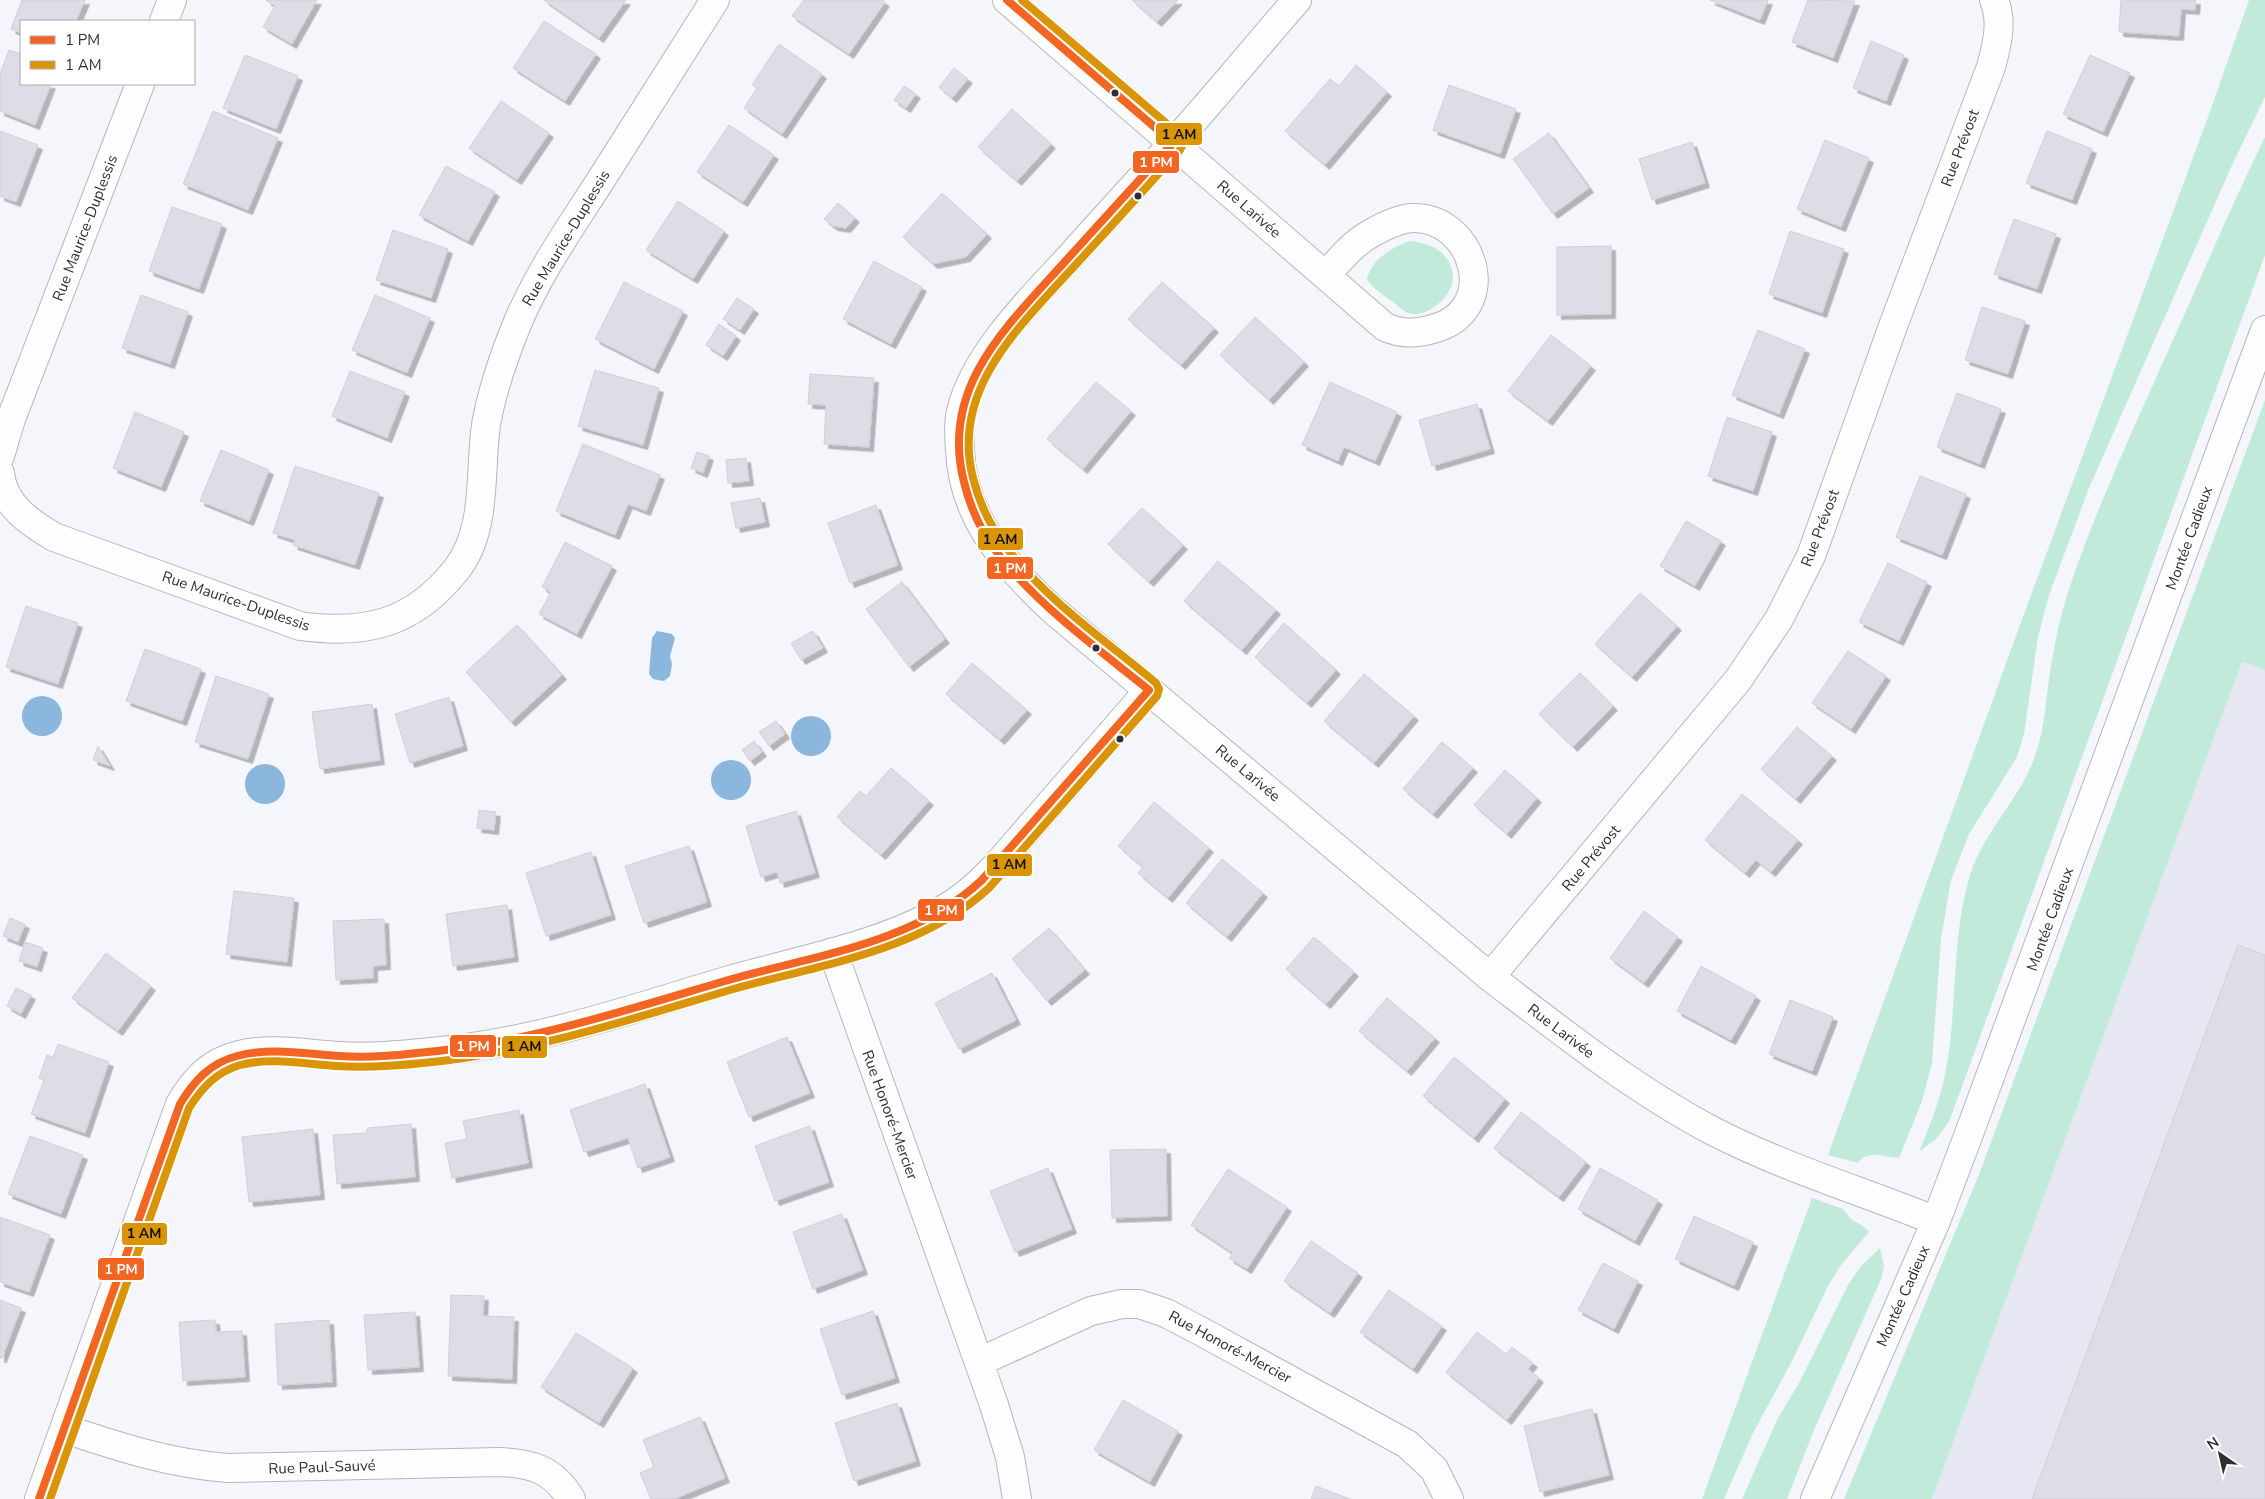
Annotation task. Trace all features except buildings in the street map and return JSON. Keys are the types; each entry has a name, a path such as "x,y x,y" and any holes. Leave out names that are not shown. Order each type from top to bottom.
{"street":[{"path":"164,20 172,0"},
{"name":"Rue Maurice-Duplessis","path":"0,473 7,498 19,513 33,525 54,537 300,626 323,629 373,627 412,610 444,585 458,568 469,548 482,498 486,423 494,389 532,288 715,0"},
{"path":"1007,0 1173,143"},
{"name":"Rue Larivée","path":"1297,0 1173,143 1030,301 998,340 982,365 961,411 959,431 964,481 972,510 985,535 1024,583 1053,610 1490,977 1603,1062 1676,1110 1749,1149 1936,1222"},
{"name":"Rue Prévost","path":"1490,977 1738,680 1779,619 1797,587 1827,515 1894,326 1991,67 1997,44 1999,22 1994,0"},
{"name":"Rue Maurice-Duplessis","path":"0,456 11,419 140,85"},
{"name":"Rue Larivée","path":"1173,143 1385,327 1398,333 1424,332 1452,321 1470,303 1474,290 1475,276 1464,246 1453,233 1442,225 1412,218 1398,221 1369,234 1355,245 1326,275"},
{"name":"Montée Cadieux","path":"1815,1499 1936,1222 2071,862 2265,330"},
{"path":"39,1499 180,1104 192,1084 204,1071 220,1061 253,1051 340,1056 392,1056 510,1042 590,1022 832,952 908,926 954,903 974,888 998,865 1149,690"},
{"name":"Rue Honoré-Mercier","path":"832,952 979,1362 1010,1457 1017,1499"},
{"name":"Rue Honoré-Mercier","path":"979,1362 1092,1311 1122,1304 1152,1307 1204,1333 1407,1444 1434,1469 1449,1499"},
{"name":"Rue Paul-Sauvé","path":"65,1429 154,1457 200,1466 228,1468 498,1462 529,1464 553,1478 571,1499"}],"shaded area":[{"path":"2242,662 2265,670 2265,1499 1932,1499"}],"green space":[{"path":"2249,0 2265,0 2265,97 2233,163 2089,488 2049,595 2038,637 2024,734 2017,757 1969,834 1951,880 1941,939 1932,1063 1922,1101 1899,1158 1871,1155 1866,1156 1858,1163 1828,1155 2017,633 2208,117"},
{"path":"2265,137 2265,255 1949,1122 1936,1139 1919,1152 1944,1080 1950,1045 1960,923 1970,875 1984,844 2020,787 2035,756 2039,744 2055,641 2064,604 2091,529 2114,472"},
{"path":"1409,241 1431,246 1438,250 1448,261 1453,276 1449,291 1444,298 1431,309 1416,314 1408,313 1402,309 1375,289 1367,279 1373,266 1383,255"},
{"path":"2265,400 2265,670 2242,662 1932,1499 1844,1499 1978,1177"},
{"path":"1812,1198 1843,1209 1851,1219 1869,1232 1841,1265 1828,1286 1792,1361 1753,1433 1724,1499 1702,1499"},
{"path":"1880,1248 1884,1266 1882,1277 1814,1430 1787,1499 1742,1499 1777,1420 1800,1381 1848,1285 1861,1266"}],"water":[{"path":"657,631 672,634 675,638 670,656 672,664 670,676 664,681 653,679 649,674 652,638"},
{"path":"42,696 56,702 62,716 56,730 42,736 28,730 22,716 28,702"},
{"path":"811,716 825,722 831,736 825,750 811,756 797,750 791,736 797,722"},
{"path":"731,760 745,766 751,780 745,794 731,800 717,794 711,780 717,766"},
{"path":"265,764 279,770 285,784 279,798 265,804 251,798 245,784 251,770"}],"transit line":[{"path":"39,1499 180,1104 197,1081 211,1068 227,1059 250,1053 288,1052 349,1057 378,1056 456,1049 496,1042 611,1015 725,981 826,955 893,933 925,919 955,902 982,880 1149,690 1072,628 1018,578 995,551 984,533 970,503 964,482 959,449 961,418 969,389 982,363 1018,313 1173,143 1007,0"},
{"path":"50,1499 189,1108 205,1087 217,1076 231,1068 252,1063 288,1062 348,1067 380,1066 412,1064 501,1052 616,1024 730,990 832,964 900,942 962,910 989,888 1157,696 1159,689 1156,683 1061,605 1026,571 1010,552 987,517 973,478 969,447 971,418 979,391 992,365 1028,317 1180,150 1183,144 1180,135 1022,0"}]}
